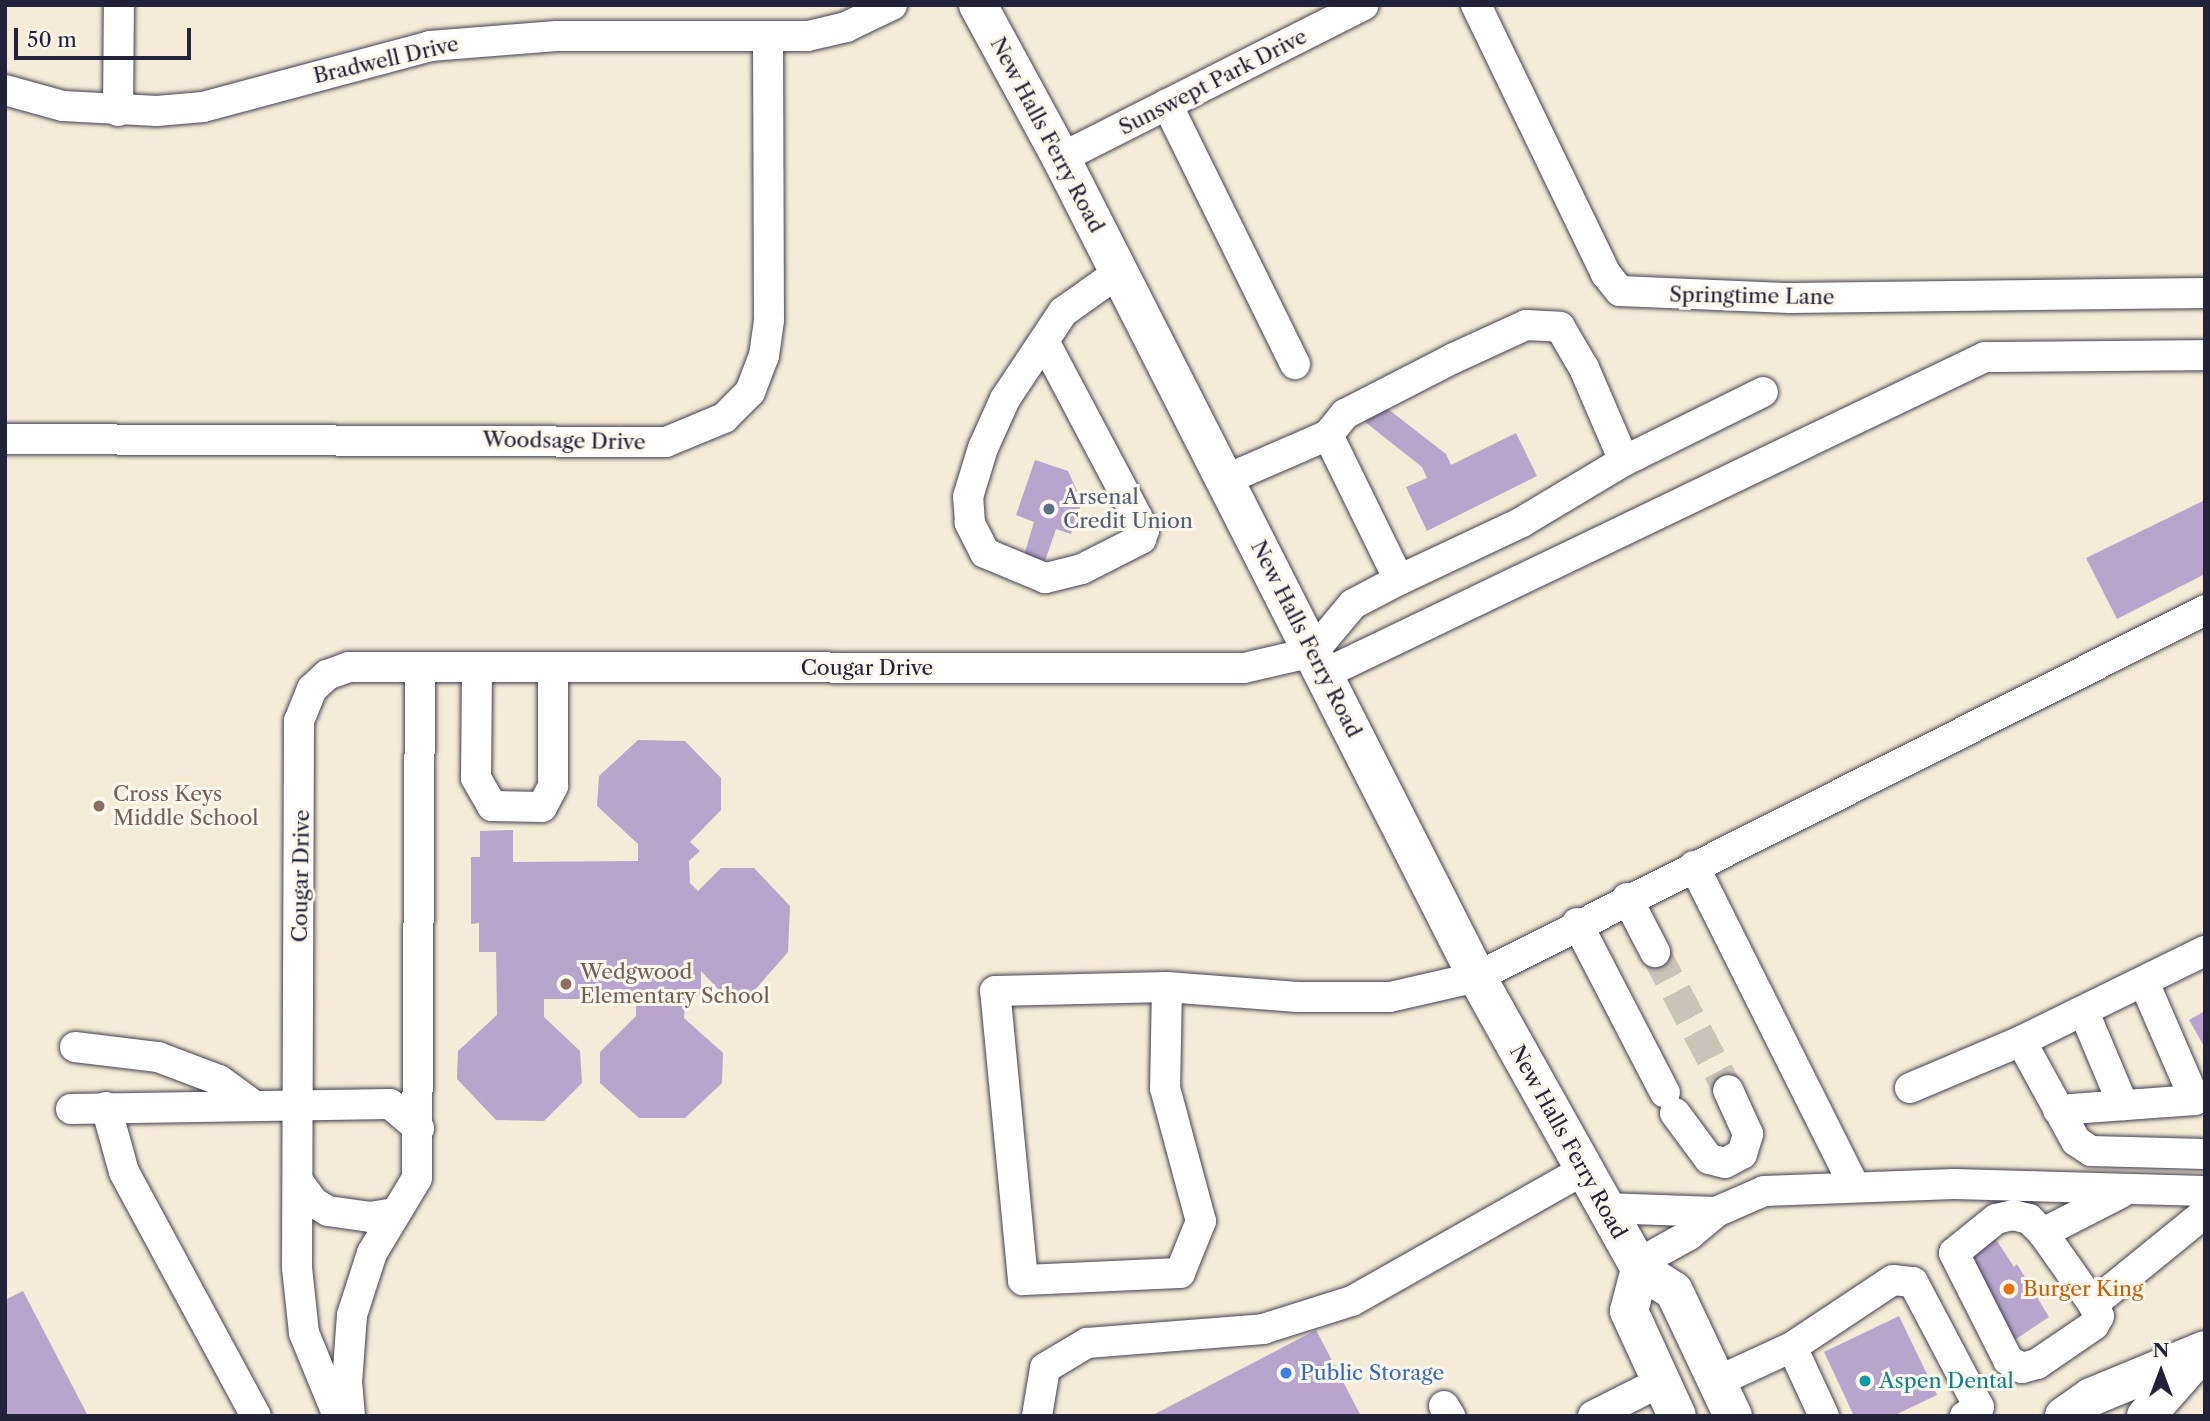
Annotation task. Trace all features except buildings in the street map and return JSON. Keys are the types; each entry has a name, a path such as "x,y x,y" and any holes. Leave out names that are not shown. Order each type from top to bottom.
{"main road":[{"name":"New Halls Ferry Road","path":"978,5 1061,158 1476,977 1638,1267 1674,1291 1733,1416"},
{"path":"1638,1267 1629,1311 1677,1416"},
{"path":"2064,1416 2091,1397 2205,1350"},
{"path":"2146,1416 2205,1350"}],"street":[{"path":"118,111 119,5"},
{"name":"Bradwell Drive","path":"5,90 63,106 118,111 203,107 430,46 486,38 768,38 846,27 892,5"},
{"name":"Sunswept Park Drive","path":"1061,158 1364,5"},
{"name":"Springtime Lane","path":"1476,5 1606,274 1620,291 1642,295 1790,298 2205,293"},
{"name":"Woodsage Drive","path":"5,439 666,442 724,418 750,392 764,356 769,320 768,38"},
{"path":"1167,104 1295,364"},
{"path":"1044,341 1144,530 1141,539 1082,569 1045,578 985,553 970,523 968,497 1005,399 1068,305 1119,272"},
{"path":"1225,480 1328,435 1345,414 1454,358 1526,325 1560,327 1584,368 1624,461"},
{"name":"Cougar Drive","path":"338,1416 304,1333 297,1267 299,720 312,689 327,675 349,667 1244,668 1318,663 1985,357 2205,355"},
{"path":"1318,663 1353,604 1521,522 1624,461 1763,392"},
{"path":"1328,435 1399,580"},
{"path":"1158,987 1166,1088 1201,1220 1180,1273 1023,1280 995,991 1158,987 1298,997 1390,997 1476,977 1626,898 2205,610"},
{"path":"350,1416 347,1382 352,1315 372,1253 417,1178 420,668"},
{"path":"477,668 476,778 492,806 542,807 553,786 553,668"},
{"path":"1695,866 1854,1186"},
{"path":"1626,898 1655,952"},
{"path":"1577,923 1670,1103 1709,1159 1725,1163 1742,1154 1748,1135 1728,1090"},
{"path":"1910,1087 2084,1012 2205,951"},
{"path":"2058,1110 2195,1100 2144,982"},
{"path":"2084,1012 2123,1105"},
{"path":"2021,1041 2077,1142 2091,1151 2205,1154"},
{"path":"75,1047 158,1057 219,1080 252,1104"},
{"path":"71,1109 252,1104 390,1104 419,1128"},
{"path":"106,1107 124,1172 256,1416"},
{"path":"1037,1416 1045,1368 1087,1343 1263,1329 1352,1301 1584,1170"},
{"path":"298,1181 313,1202 328,1211 370,1217 396,1213"},
{"path":"1638,1267 1689,1235 1716,1212 1764,1191 1954,1184 2124,1191 2205,1191"},
{"path":"2043,1233 2124,1191"},
{"path":"1604,1208 1716,1212"},
{"path":"2093,1304 2205,1213"},
{"path":"2013,1215 2029,1219 2043,1233 2093,1304 2099,1316 2094,1325 2037,1364 2022,1368 2008,1360 1954,1253 1996,1219 2013,1215"},
{"path":"1716,1382 1792,1347 1893,1280 1913,1282 1979,1407 1965,1416"},
{"path":"1792,1347 1824,1416"},
{"path":"1593,1416 1660,1382"}],"tunnel":[{"path":"1655,952 1728,1090"}],"place":[{"name":"Arsenal Credit Union","path":"1049,509"},
{"name":"Cross Keys Middle School","path":"99,806"},
{"name":"Wedgwood Elementary School","path":"566,984"},
{"name":"Burger King","path":"2009,1289"},
{"name":"Public Storage","path":"1286,1373"},
{"name":"Aspen Dental","path":"1865,1381"}]}
